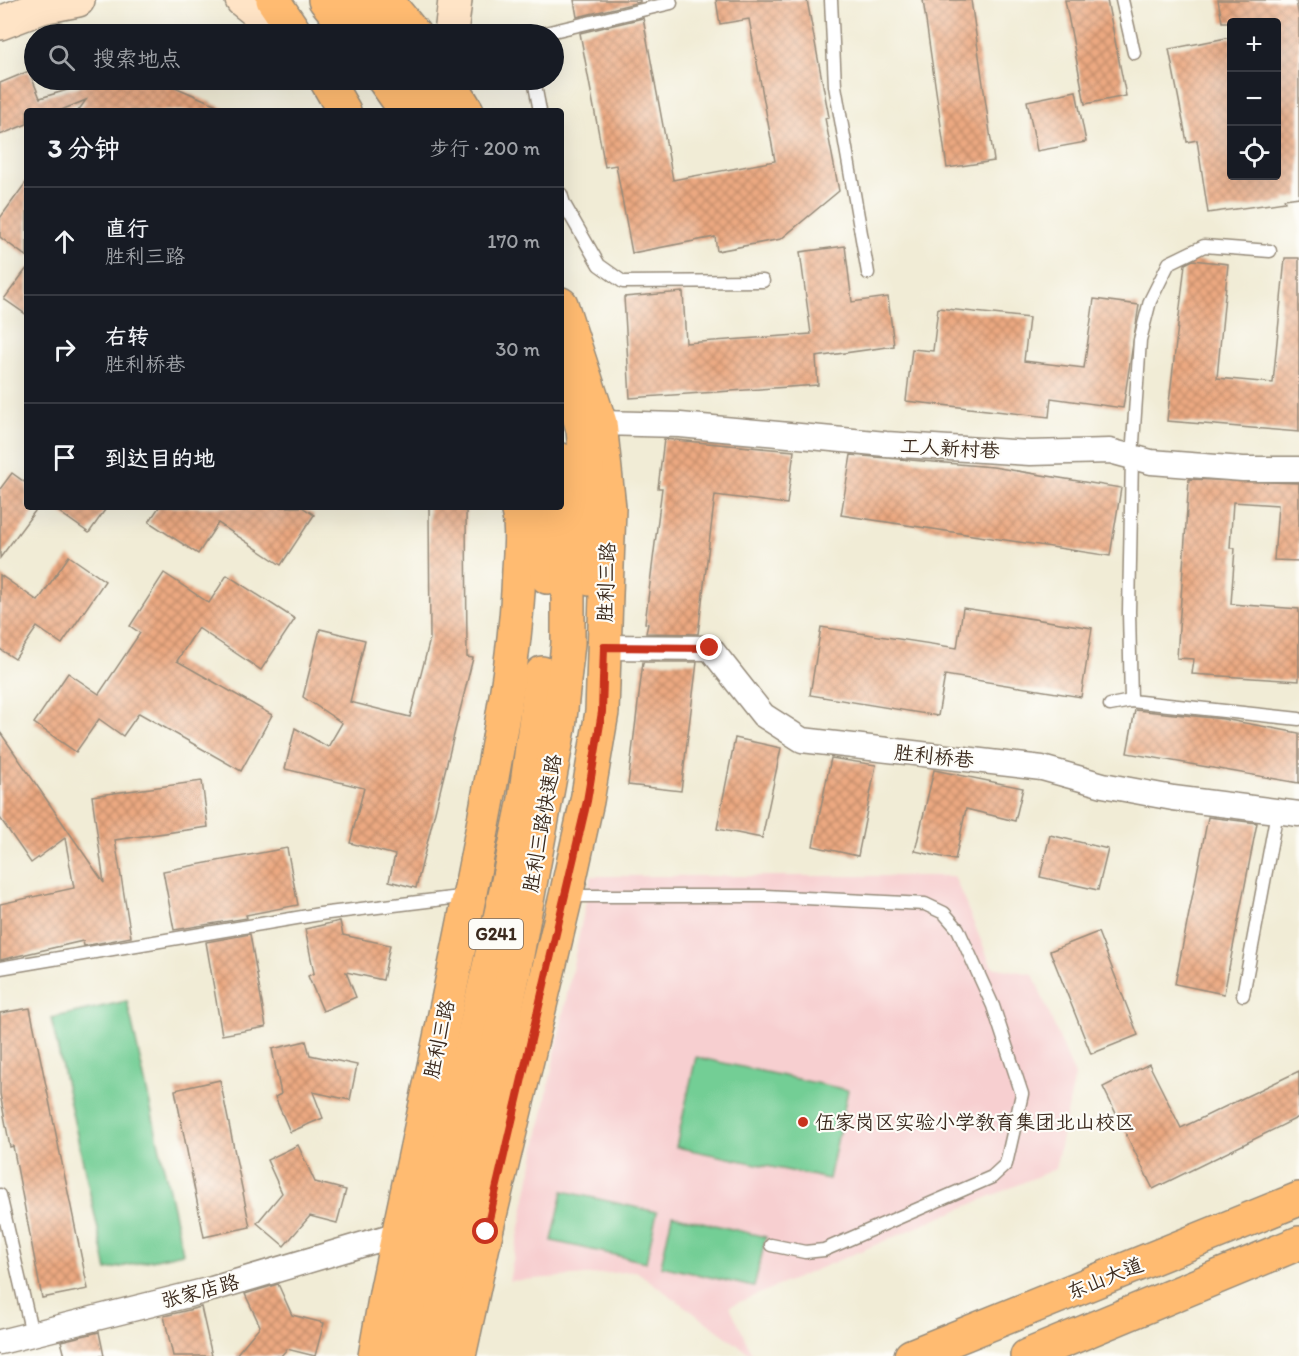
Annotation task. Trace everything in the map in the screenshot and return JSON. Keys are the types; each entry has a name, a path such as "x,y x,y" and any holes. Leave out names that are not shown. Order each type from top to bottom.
{"main road":[{"path":"0,5 14,0"},
{"path":"0,22 42,7 78,0"},
{"path":"242,0 272,24"},
{"path":"273,0 289,24"},
{"path":"313,0 328,24"},
{"path":"325,0 344,24"},
{"path":"360,0 378,24"},
{"path":"386,0 406,24"},
{"path":"452,24 455,0"},
{"path":"342,90 375,108"},
{"path":"391,90 403,108"},
{"path":"445,90 464,108"},
{"name":"胜利三路","path":"459,1356 566,896 587,801 602,712 609,508 600,423 564,312"},
{"path":"486,1232 495,1153 561,853 582,700 591,594 589,489 583,430 564,362"},
{"name":"胜利三路快速路","path":"431,1356 514,971 559,728 568,643 568,564 564,505"},
{"name":"胜利三路","path":"375,1356 398,1234 469,896 514,645 524,511"},
{"name":"胜利三路快速路","path":"402,1356 525,799 546,648 547,568 524,511"},
{"path":"968,1356 1282,1216 1299,1199"},
{"name":"东山大道","path":"911,1356 1299,1199"},
{"path":"1027,1356 1299,1244"},
{"path":"1060,1356 1234,1278 1299,1244"}],"street":[{"name":"工人新村巷","path":"600,423 680,425 886,444 1019,452 1110,451 1151,462 1244,469 1299,469"},
{"name":"胜利桥巷","path":"604,647 710,648 763,715 802,740 1042,768 1103,785 1173,798 1288,813"},
{"name":"张家店路","path":"0,1342 212,1288 398,1234"}],"lane":[{"path":"564,29 671,3 670,0"},
{"path":"831,0 835,86 868,273"},
{"path":"1122,0 1134,53"},
{"path":"536,90 539,108"},
{"path":"564,204 599,265 623,282 763,281"},
{"path":"1131,701 1129,612 1132,457 1140,340 1149,301 1169,263 1204,246 1270,251"},
{"path":"1110,705 1131,701 1299,719"},
{"path":"1243,995 1288,813"},
{"path":"0,968 320,914 469,896"},
{"path":"566,896 765,896 925,904 944,913 958,929 993,1006 1022,1094 1006,1164 992,1177 824,1250 805,1252 771,1245"},
{"path":"0,1195 32,1334"}],"shaded area":[{"name":"伍家岗区实验小学教育集团北山校区","path":"591,876 954,876 992,967 1033,974 1075,1076 1055,1169 730,1306 753,1356 636,1271 509,1281"}],"green space":[{"path":"127,1001 183,1253 107,1270 51,1018"},
{"path":"696,1057 848,1090 829,1179 676,1147"},
{"path":"563,1191 657,1212 646,1262 552,1241"},
{"path":"672,1215 766,1237 754,1287 661,1266"}],"building":[{"path":"574,0 640,0 640,2 577,17"},
{"path":"716,0 807,0 829,117 825,118 839,191 781,239 717,251 715,237 632,253 616,165 605,167 580,33 643,18 673,180 775,161 749,19 720,24"},
{"path":"923,0 971,0 994,161 947,168"},
{"path":"1065,0 1107,0 1126,96 1085,104"},
{"path":"1218,0 1296,0 1299,17 1299,197 1284,199 1285,202 1208,213 1197,140 1187,142 1169,49 1227,38 1227,180 1281,180 1281,18 1227,18 1227,22 1222,22"},
{"path":"24,73 24,90 37,90 40,98 67,90 182,90 223,108 80,108 86,100 66,108 24,108 24,125 0,135 0,83"},
{"path":"1076,91 1086,142 1037,151 1027,101"},
{"path":"24,185 24,255 0,237 0,218"},
{"path":"845,246 852,302 888,297 894,346 816,357 818,385 630,398 624,297 683,292 686,343 811,334 800,252"},
{"path":"1285,258 1299,258 1299,432 1167,421 1185,264 1193,260 1228,264 1217,378 1273,383"},
{"path":"24,272 24,313 4,299"},
{"path":"1094,299 1139,305 1123,408 1051,398 1049,417 906,401 912,349 933,351 938,308 1029,318 1024,361 1084,368"},
{"path":"664,439 794,451 787,504 715,495 698,634 646,633 648,624 645,623 662,488 658,488"},
{"path":"851,455 993,467 1121,488 1110,556 841,515"},
{"path":"12,473 24,482 24,510 36,510 0,558 0,489"},
{"path":"1189,479 1299,483 1299,561 1274,560 1278,505 1233,502 1230,548 1235,548 1231,604 1299,609 1299,681 1192,674 1194,659 1177,658"},
{"path":"56,510 105,510 89,533"},
{"path":"157,510 306,510 314,515 281,565 218,523 198,554 149,522"},
{"path":"429,510 466,510 467,657 473,658 416,888 389,881 395,855 350,843 364,788 285,769 295,728 328,747 342,723 303,697 320,629 365,640 350,702 410,717 430,639"},
{"path":"69,556 105,581 62,644 37,627 15,659 0,649 0,575 38,601"},
{"path":"164,573 209,603 227,575 295,619 261,670 198,628 177,661 272,715 241,771 139,713 123,736 99,719 76,752 34,723 68,673 99,694 140,633 130,626"},
{"path":"963,608 1092,628 1081,697 945,675 938,716 810,695 821,627 957,648"},
{"path":"643,662 697,662 681,791 628,785"},
{"path":"1135,710 1223,719 1299,733 1299,783 1127,753"},
{"path":"0,732 104,883 92,796 202,781 208,827 115,840 131,937 84,946 83,941 0,960 0,904 74,888 65,838 31,863 0,818"},
{"path":"735,738 781,748 762,838 717,829"},
{"path":"831,758 876,765 858,856 813,846"},
{"path":"934,770 1023,788 1015,821 966,809 955,860 915,851"},
{"path":"1208,817 1257,823 1224,994 1175,984"},
{"path":"1050,835 1108,849 1098,890 1040,877"},
{"path":"287,848 298,905 246,915 247,918 174,930 163,871"},
{"path":"340,921 343,935 390,945 383,980 346,972 356,997 323,1011 308,976 314,973 305,929"},
{"path":"1098,932 1138,1035 1091,1054 1050,951"},
{"path":"250,934 266,1027 222,1035 206,942"},
{"path":"30,1008 88,1289 42,1298 13,1146 10,1147 0,1094 0,1013"},
{"path":"306,1041 310,1055 357,1065 350,1100 313,1092 323,1118 290,1132 275,1097 281,1094 272,1049"},
{"path":"1149,1064 1181,1128 1299,1071 1299,1117 1153,1189 1103,1087"},
{"path":"220,1080 250,1227 204,1237 175,1090"},
{"path":"298,1145 315,1182 346,1190 337,1223 310,1216 284,1246 257,1223 282,1193 267,1160"},
{"path":"278,1284 292,1315 324,1323 315,1356 287,1349 281,1356 235,1356 260,1326 245,1294"},
{"path":"201,1307 212,1356 173,1356 164,1316"},
{"path":"99,1332 104,1356 65,1356 61,1341"}],"place":[{"name":"伍家岗区实验小学教育集团北山校区","path":"803,1122"}],"route":[{"path":"486,1232 587,801 602,712 604,647 710,648"}]}
